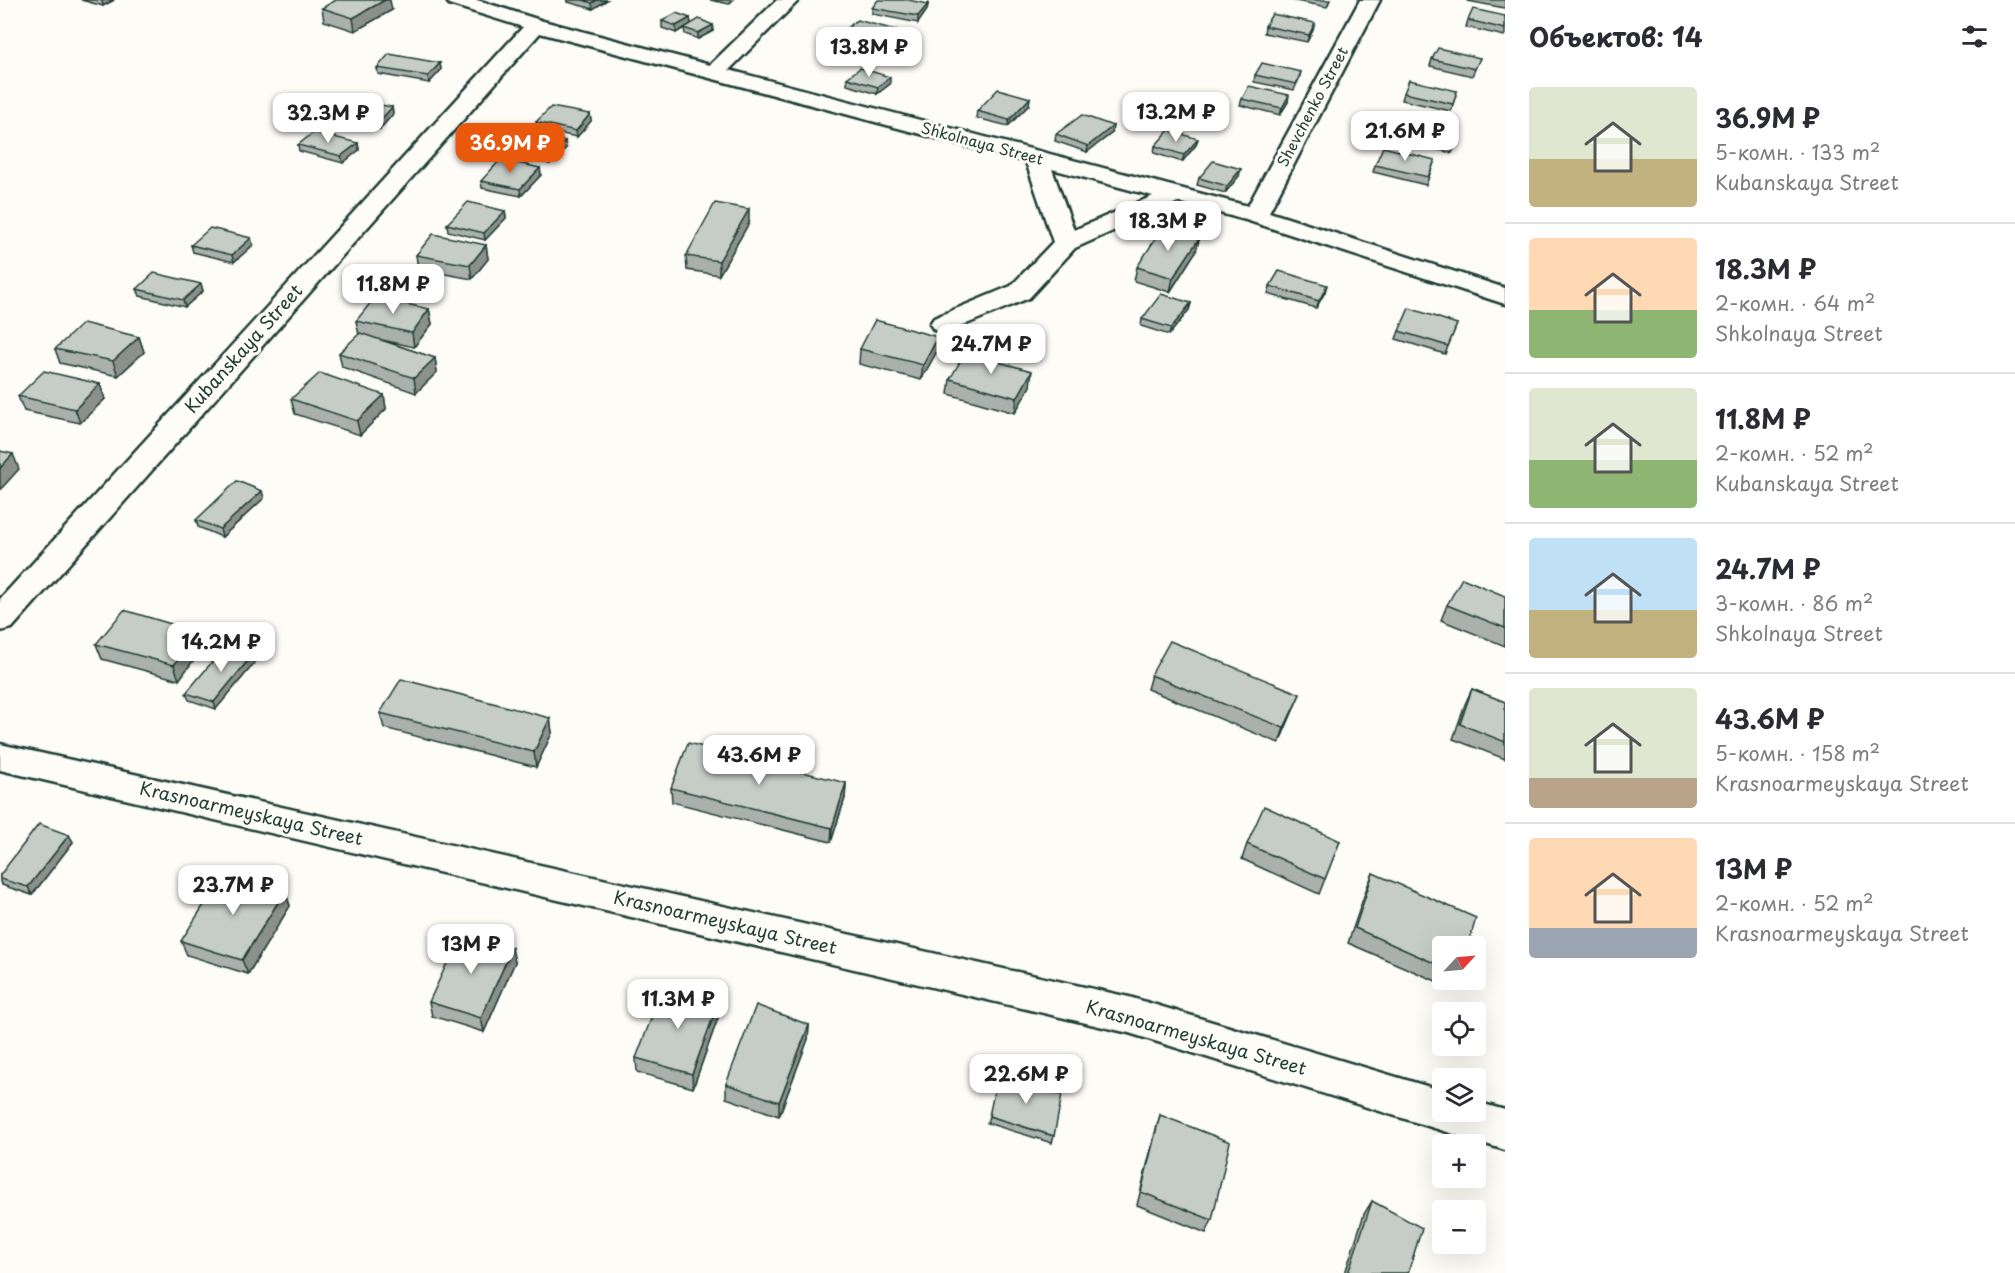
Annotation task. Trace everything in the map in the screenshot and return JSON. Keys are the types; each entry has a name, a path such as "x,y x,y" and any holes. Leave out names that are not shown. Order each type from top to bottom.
{"street":[{"name":"Shkolnaya Street","path":"456,0 536,25 714,73 1254,215 1505,296"},
{"path":"714,73 789,0"},
{"name":"Shevchenko Street","path":"1254,215 1371,0"},
{"name":"Kubanskaya Street","path":"0,620 536,25"},
{"path":"1036,158 1066,243"},
{"path":"943,324 1020,292 1066,243 1177,194"},
{"name":"Krasnoarmeyskaya Street","path":"0,757 1129,1015 1432,1108"},
{"name":"Krasnoarmeyskaya Street","path":"1479,1122 1505,1130"}],"building":[{"path":"336,0 385,0 353,18 322,8"},
{"path":"878,0 908,0 928,4 918,16 872,8"},
{"path":"1473,9 1505,16 1505,29 1468,20"},
{"path":"676,13 690,18 676,26 662,21"},
{"path":"1272,14 1315,23 1309,35 1265,26"},
{"path":"699,19 713,25 698,33 684,28"},
{"path":"857,20 896,30 884,40 845,30"},
{"path":"1438,48 1480,58 1475,69 1432,59"},
{"path":"389,54 440,63 428,76 377,68"},
{"path":"1262,63 1301,72 1296,84 1255,75"},
{"path":"860,68 890,77 878,87 847,78"},
{"path":"1409,80 1457,91 1453,104 1404,93"},
{"path":"1249,86 1289,95 1282,108 1242,99"},
{"path":"998,89 1030,98 1009,120 977,111"},
{"path":"346,99 392,107 379,122 331,114"},
{"path":"551,107 590,114 576,131 536,122"},
{"path":"1082,115 1113,126 1088,146 1056,134"},
{"path":"1407,122 1460,135 1455,146 1401,133"},
{"path":"1169,130 1198,139 1184,155 1155,146"},
{"path":"314,132 358,143 341,156 298,145"},
{"path":"529,133 565,141 549,158 513,151"},
{"path":"1383,147 1435,160 1428,177 1375,165"},
{"path":"501,159 540,168 520,189 481,181"},
{"path":"1213,161 1241,169 1227,186 1199,178"},
{"path":"468,202 505,211 484,233 447,224"},
{"path":"715,203 749,209 719,261 686,256"},
{"path":"1163,227 1200,237 1173,278 1137,267"},
{"path":"210,228 251,238 232,255 191,245"},
{"path":"433,234 486,245 470,265 416,255"},
{"path":"1279,271 1327,285 1319,301 1270,286"},
{"path":"154,273 201,284 183,300 137,289"},
{"path":"1161,294 1191,303 1171,328 1142,319"},
{"path":"375,297 429,309 412,333 356,321"},
{"path":"1409,308 1457,324 1448,346 1399,331"},
{"path":"875,320 938,337 923,365 860,349"},
{"path":"83,323 139,337 113,361 55,349"},
{"path":"360,333 435,358 414,378 339,353"},
{"path":"965,353 1032,371 1017,398 950,379"},
{"path":"44,371 100,384 75,409 18,396"},
{"path":"320,373 384,395 357,421 291,399"},
{"path":"0,451 13,454 0,468"},
{"path":"237,481 262,491 220,529 196,520"},
{"path":"1462,578 1505,596 1505,628 1447,605"},
{"path":"124,610 198,632 174,665 96,644"},
{"path":"1170,641 1300,694 1284,728 1151,675"},
{"path":"228,643 255,652 214,702 186,693"},
{"path":"401,679 550,718 534,752 380,713"},
{"path":"1472,689 1505,702 1505,742 1460,724"},
{"path":"688,743 846,783 832,828 671,788"},
{"path":"1264,806 1340,841 1325,879 1247,844"},
{"path":"39,824 69,835 28,887 0,879 0,875"},
{"path":"224,873 285,891 242,960 181,941"},
{"path":"1373,873 1476,918 1471,936 1432,936 1432,962 1355,928"},
{"path":"461,933 512,948 481,1018 429,1002"},
{"path":"664,985 719,1001 692,1074 636,1058"},
{"path":"756,1005 809,1025 779,1102 726,1084"},
{"path":"998,1074 1062,1095 1054,1136 989,1116"},
{"path":"1160,1115 1230,1142 1212,1220 1141,1192"},
{"path":"1372,1201 1422,1228 1408,1273 1348,1273"}]}
